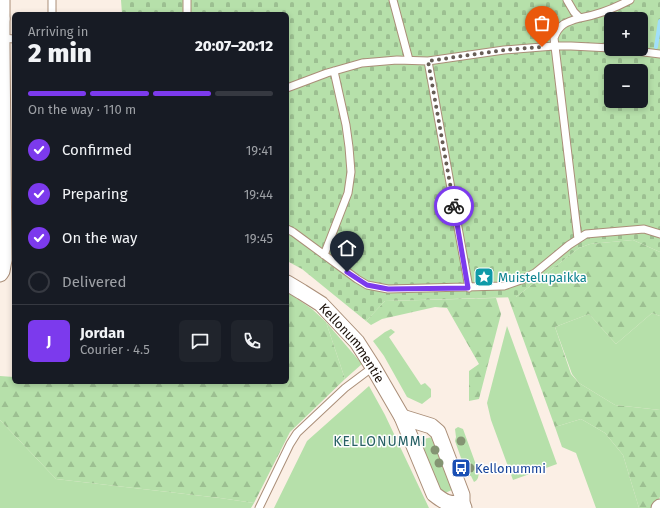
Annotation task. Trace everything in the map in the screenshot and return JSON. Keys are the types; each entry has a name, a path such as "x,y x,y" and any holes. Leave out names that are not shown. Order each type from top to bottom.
{"street":[{"path":"0,274 9,260 1,122 8,38 1,18 2,0"},
{"name":"Kellonummentie","path":"289,284 321,304 357,342 402,417 434,494 443,502 463,506 462,495 438,432 431,426 402,417"}],"lane":[{"path":"52,0 52,12"},
{"path":"187,0 187,12"},
{"path":"393,0 409,60"},
{"path":"566,0 580,18"},
{"path":"578,239 554,38 560,26 565,23 591,16 630,0"},
{"path":"289,87 334,71 362,63 397,60 428,61 504,50 554,46 604,48"},
{"path":"648,52 660,54"},
{"path":"428,61 468,288"},
{"path":"324,255 348,193 350,172 346,125 334,71"},
{"path":"289,230 367,285 388,289 504,286 535,273 569,245 586,234 644,229 660,234"},
{"path":"259,508 290,444 297,433 345,388 373,367"}],"green space":[{"path":"121,0 660,0 660,252 633,240 590,244 579,248 516,297 385,301 366,321 302,269 289,262 289,12 122,12"},
{"path":"633,240 660,252 660,316 652,313 616,344 589,314 555,327 571,374 579,383 615,405 660,410 660,497 654,508 639,508 623,455 605,433 581,419 555,427 508,297 516,297 579,248 590,244"},
{"path":"289,293 312,309 326,322 345,379 290,432 254,503 56,479 0,420 0,376 12,377 12,384 289,384"},
{"path":"496,298 501,314 479,399 469,401 469,371 479,364 447,308 435,307 382,319 371,325 366,321 385,301"},
{"path":"652,313 660,316 660,410 615,405 579,383 572,374 555,327 589,314 616,344"},
{"path":"326,322 362,364 345,379"},
{"path":"507,326 557,464 513,480 491,420 487,403"},
{"path":"391,329 395,332 389,337 421,385 425,383 431,389 431,397 422,404 407,397 384,356 373,341"},
{"path":"369,386 385,415 429,508 274,508 307,441"},
{"path":"581,419 605,433 623,455 639,508 596,508 576,453 562,447 555,427"},
{"path":"0,420 56,479 254,503 251,508 0,508"},
{"path":"458,427 463,429 479,473 478,479 474,482 471,476 467,475 455,441 455,429"},
{"path":"432,437 453,483 452,490 445,493 435,484 420,451 424,439"}],"waterway":[{"path":"656,47 660,21"}],"way so far":[{"path":"454,206 428,61 504,50 542,47"}],"place":[{"name":"Muistelupaikka","path":"484,277"},
{"name":"Kellonummi","path":"461,468"}],"district":[{"name":"KELLONUMMI","path":"380,441"}],"route":[{"path":"347,272 367,285 378,288 468,288 454,206"}]}
